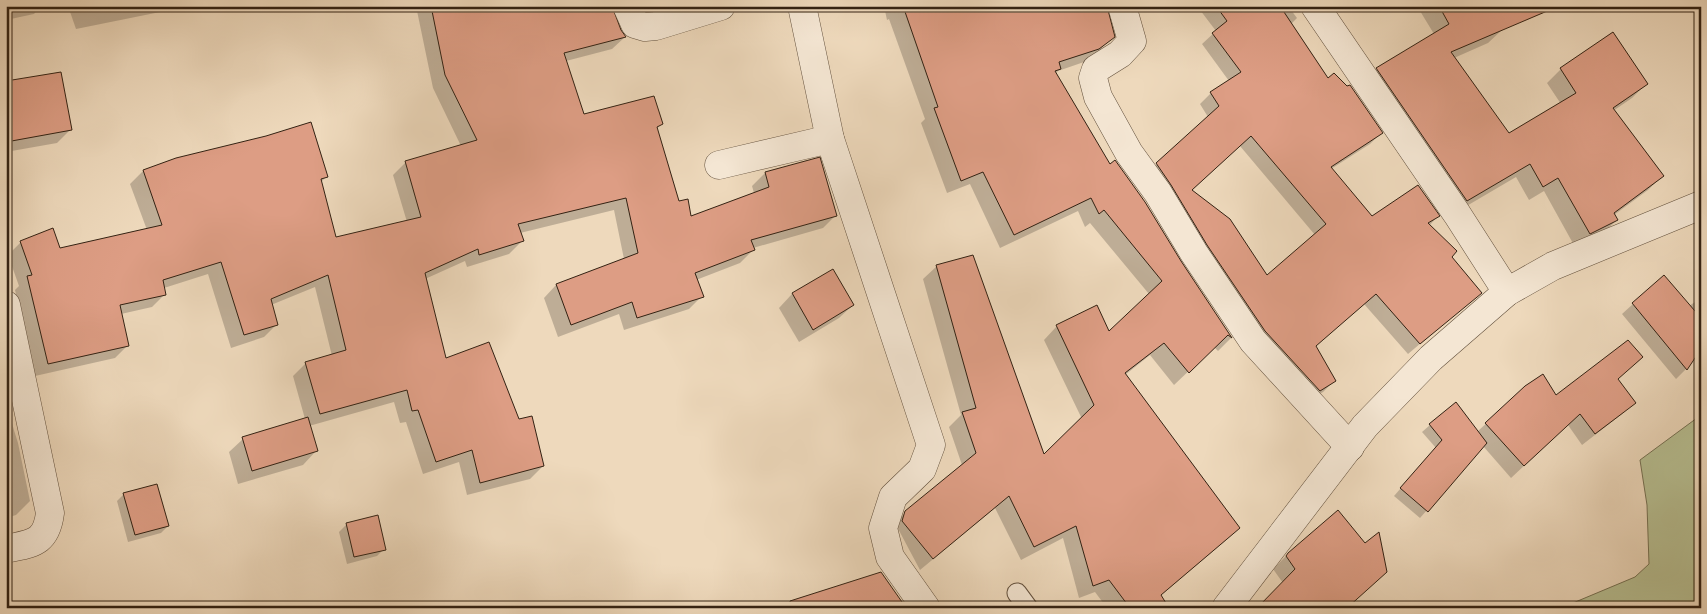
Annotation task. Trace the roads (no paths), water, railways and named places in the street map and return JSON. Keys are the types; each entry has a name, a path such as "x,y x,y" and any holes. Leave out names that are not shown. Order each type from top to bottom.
{"street":[{"path":"627,6 635,24 645,27 656,26 722,6"},
{"path":"802,6 830,139 931,445 922,468 893,497 883,528 890,557 926,608"},
{"path":"1122,6 1132,41 1120,54 1096,69 1093,78 1098,97 1129,153 1158,193 1194,253 1253,341 1350,446"},
{"path":"1315,6 1457,214 1507,292"},
{"path":"719,165 830,139"},
{"path":"1226,608 1365,426 1431,358 1507,292 1553,266 1701,205"},
{"path":"6,305 50,514 49,526 44,535 32,543 6,549"}]}
